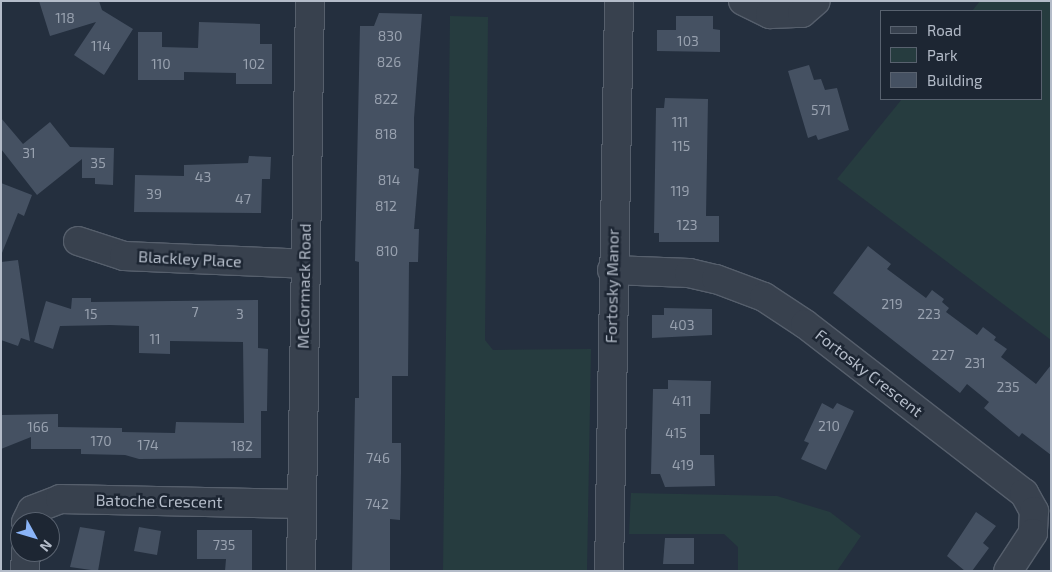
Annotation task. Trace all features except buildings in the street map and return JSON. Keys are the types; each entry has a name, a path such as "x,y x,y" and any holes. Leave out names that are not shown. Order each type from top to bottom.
{"street":[{"name":"McCormack Road","path":"301,571 304,264 310,1"},
{"name":"Fortosky Manor","path":"609,571 612,270 619,1"},
{"path":"744,1 770,14 802,13 816,1"},
{"name":"Blackley Place","path":"78,240 124,256 304,264"},
{"name":"Fortosky Crescent","path":"612,270 689,273 716,279 764,297 806,324 1024,493 1034,511 1033,533 1008,571"},
{"name":"Batoche Crescent","path":"31,512 60,499 302,504"}],"green space":[{"path":"980,1 1051,1 1051,340 837,179 901,100 1042,100 1042,10 973,10"},
{"path":"450,16 488,17 485,340 493,350 591,349 587,571 443,571"},
{"path":"631,493 777,496 830,512 861,536 837,571 738,571 738,547 724,534 629,534"}]}
